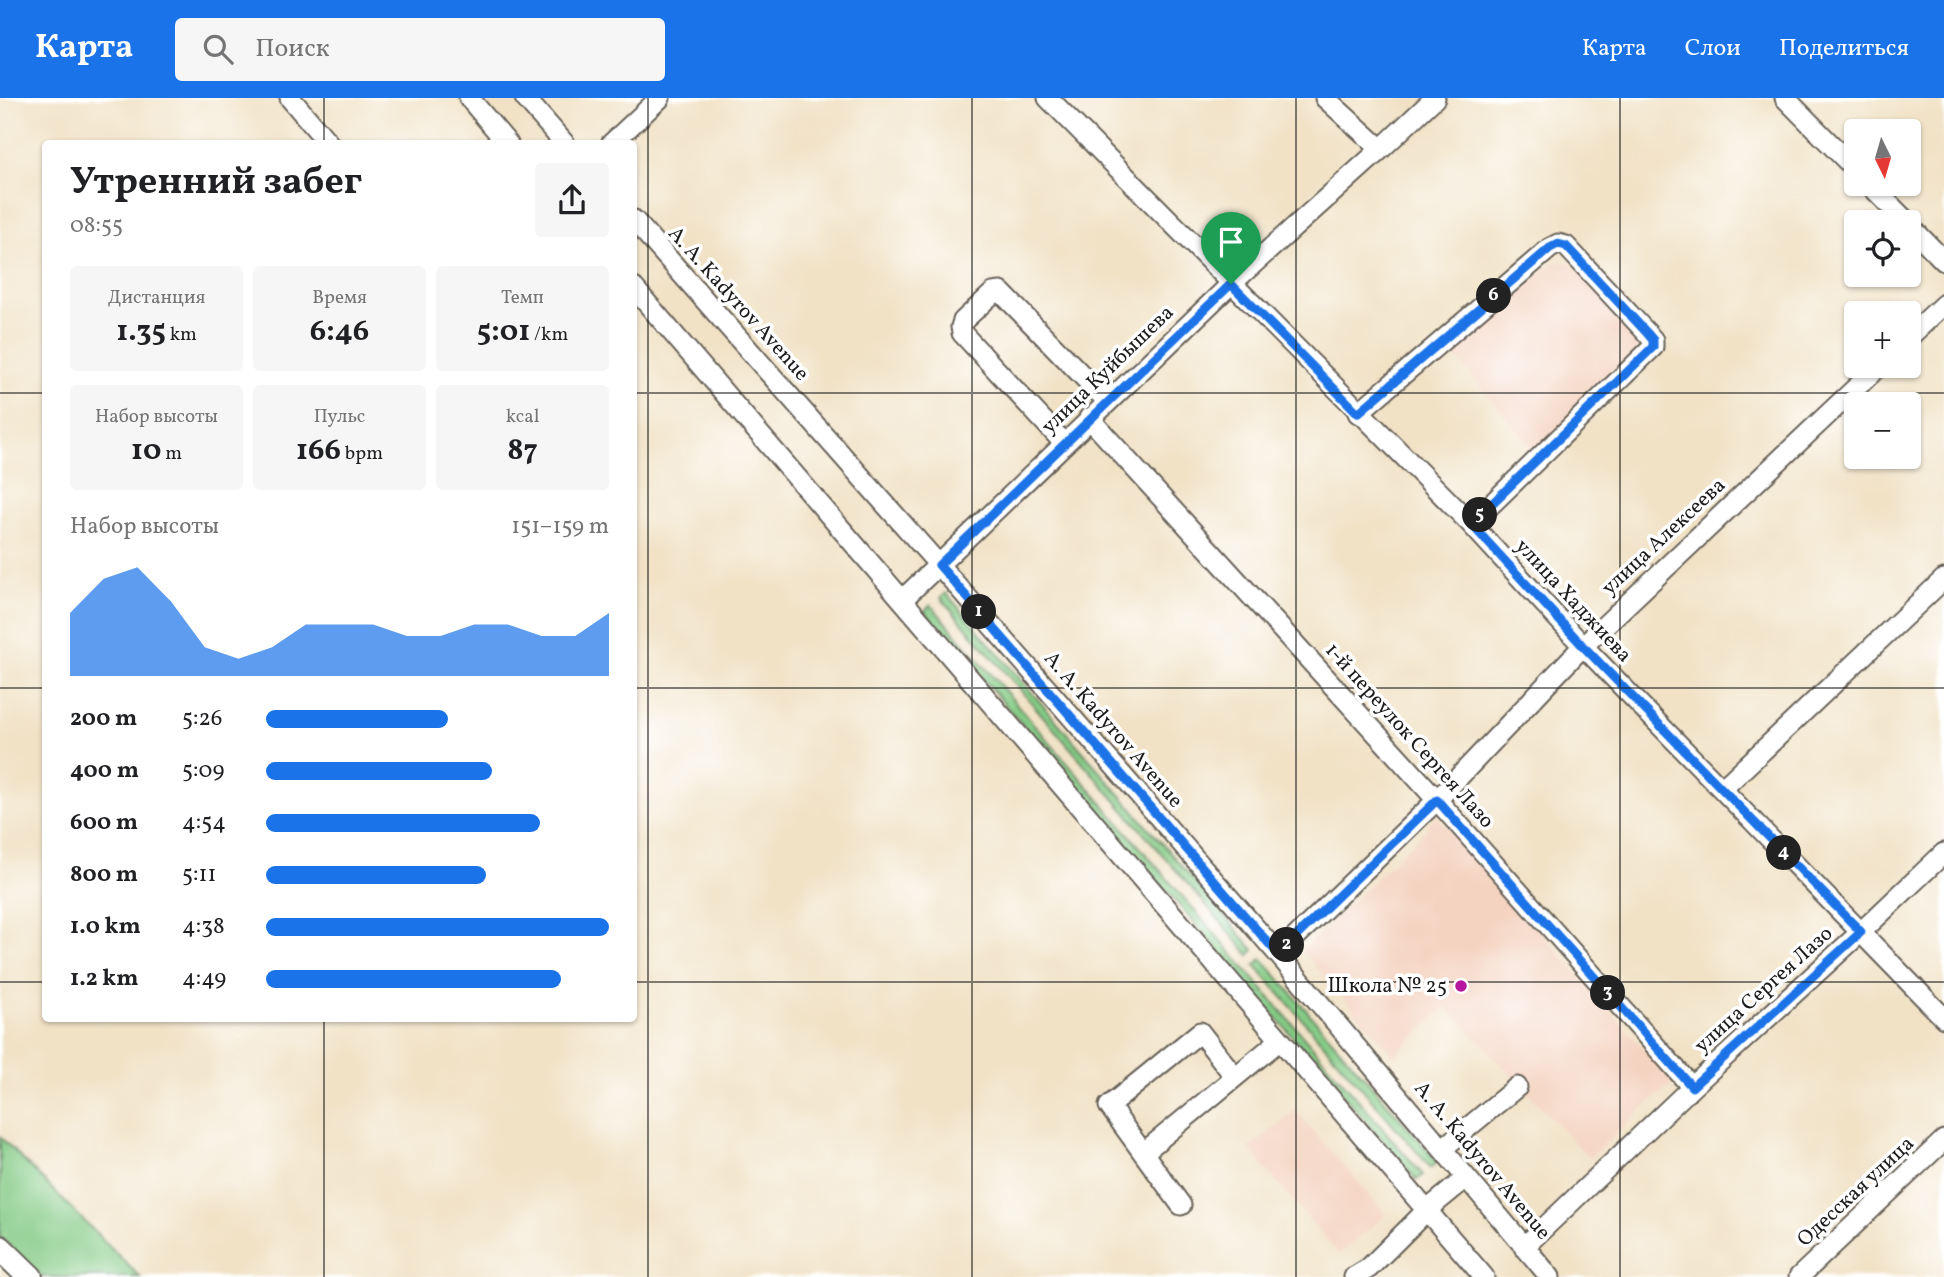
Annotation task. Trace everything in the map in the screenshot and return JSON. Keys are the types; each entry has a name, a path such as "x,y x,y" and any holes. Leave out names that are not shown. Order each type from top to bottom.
{"main road":[{"path":"0,1248 30,1277"}],"street":[{"path":"290,98 326,140"},
{"path":"469,98 505,140"},
{"path":"525,98 562,140"},
{"path":"615,140 660,98"},
{"name":"улица Хаджиева","path":"1048,98 1471,524 1583,646 1944,1018"},
{"path":"1325,98 1381,149"},
{"name":"улица Куйбышева","path":"902,600 1231,284 1435,98"},
{"path":"1785,98 1844,158"},
{"path":"1881,196 1894,210"},
{"name":"A. A. Kadyrov Avenue","path":"637,223 1278,954 1549,1277"},
{"path":"1921,237 1944,261"},
{"path":"1358,413 1550,248 1558,244 1566,246 1647,333 1653,340 1653,347 1471,524"},
{"path":"637,291 1483,1277"},
{"path":"1064,443 962,333 963,321 993,293 1002,292 1107,401"},
{"path":"1921,326 1944,304"},
{"name":"улица Алексеева","path":"1278,954 1437,800 1583,646 1866,378"},
{"name":"1-й переулок Сергея Лазо","path":"1089,418 1437,800 1692,1087"},
{"path":"1722,789 1944,579"},
{"name":"улица Сергея Лазо","path":"1524,1247 1944,853"},
{"path":"1181,1205 1109,1106 1200,1032 1235,1077"},
{"path":"1143,1153 1280,1040"},
{"path":"1442,1149 1517,1087"},
{"name":"Одесская улица","path":"1799,1277 1944,1140"},
{"path":"1367,1274 1426,1211 1466,1178"}],"shaded area":[{"path":"1554,262 1571,263 1642,341 1642,350 1535,452 1450,350"},
{"name":"Школа № 25","path":"1436,815 1673,1082 1589,1158 1446,1006 1394,1056 1302,951 1429,827 1427,824"},
{"path":"1295,1110 1387,1215 1339,1254 1249,1149"}],"green space":[{"path":"946,593 1254,950 1249,955 941,598"},
{"path":"931,605 1423,1175 1417,1180 924,611"},
{"path":"1262,959 1438,1162 1431,1168 1255,965"},
{"path":"0,1137 140,1277 42,1277 0,1237"}],"place":[{"name":"Школа № 25","path":"1461,986"}],"route":[{"path":"1558,244 1566,246 1653,340 1653,347 1471,524 1583,646 1861,932 1692,1087 1437,800 1278,954 939,565 1231,284 1358,413 1550,248 1558,244"}]}
